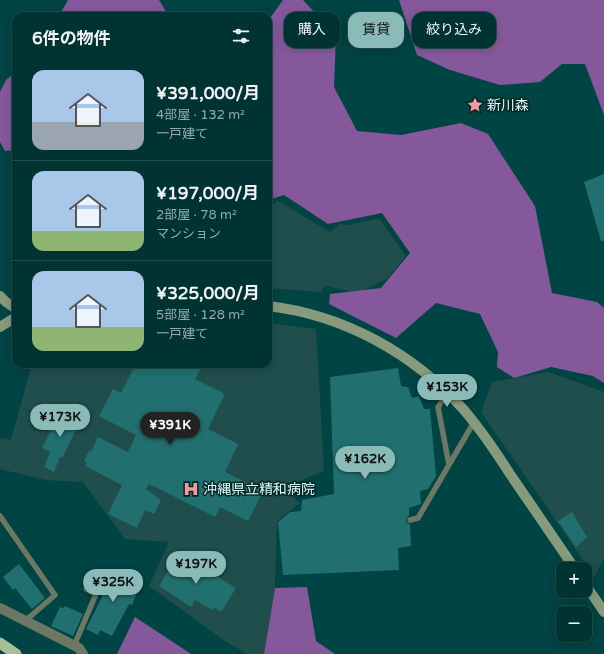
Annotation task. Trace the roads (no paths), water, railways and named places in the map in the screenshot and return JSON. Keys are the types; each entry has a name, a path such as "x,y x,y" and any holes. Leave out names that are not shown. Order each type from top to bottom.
{"highway":[{"path":"0,643 16,654"}],"main road":[{"path":"0,296 12,306"},
{"path":"272,306 313,314 355,329 380,342 412,362 448,393 474,422 570,562"},
{"path":"0,327 12,320"},
{"path":"592,593 602,605"}],"street":[{"path":"0,608 78,648 83,654"}],"lane":[{"path":"448,393 438,407 449,465"},
{"path":"410,520 418,518 474,422"},
{"path":"0,516 55,594 25,621"},
{"path":"74,646 96,594 86,589"}],"place":[{"name":"新川森","path":"475,105"},
{"name":"沖縄県立精和病院","path":"191,489"}]}
